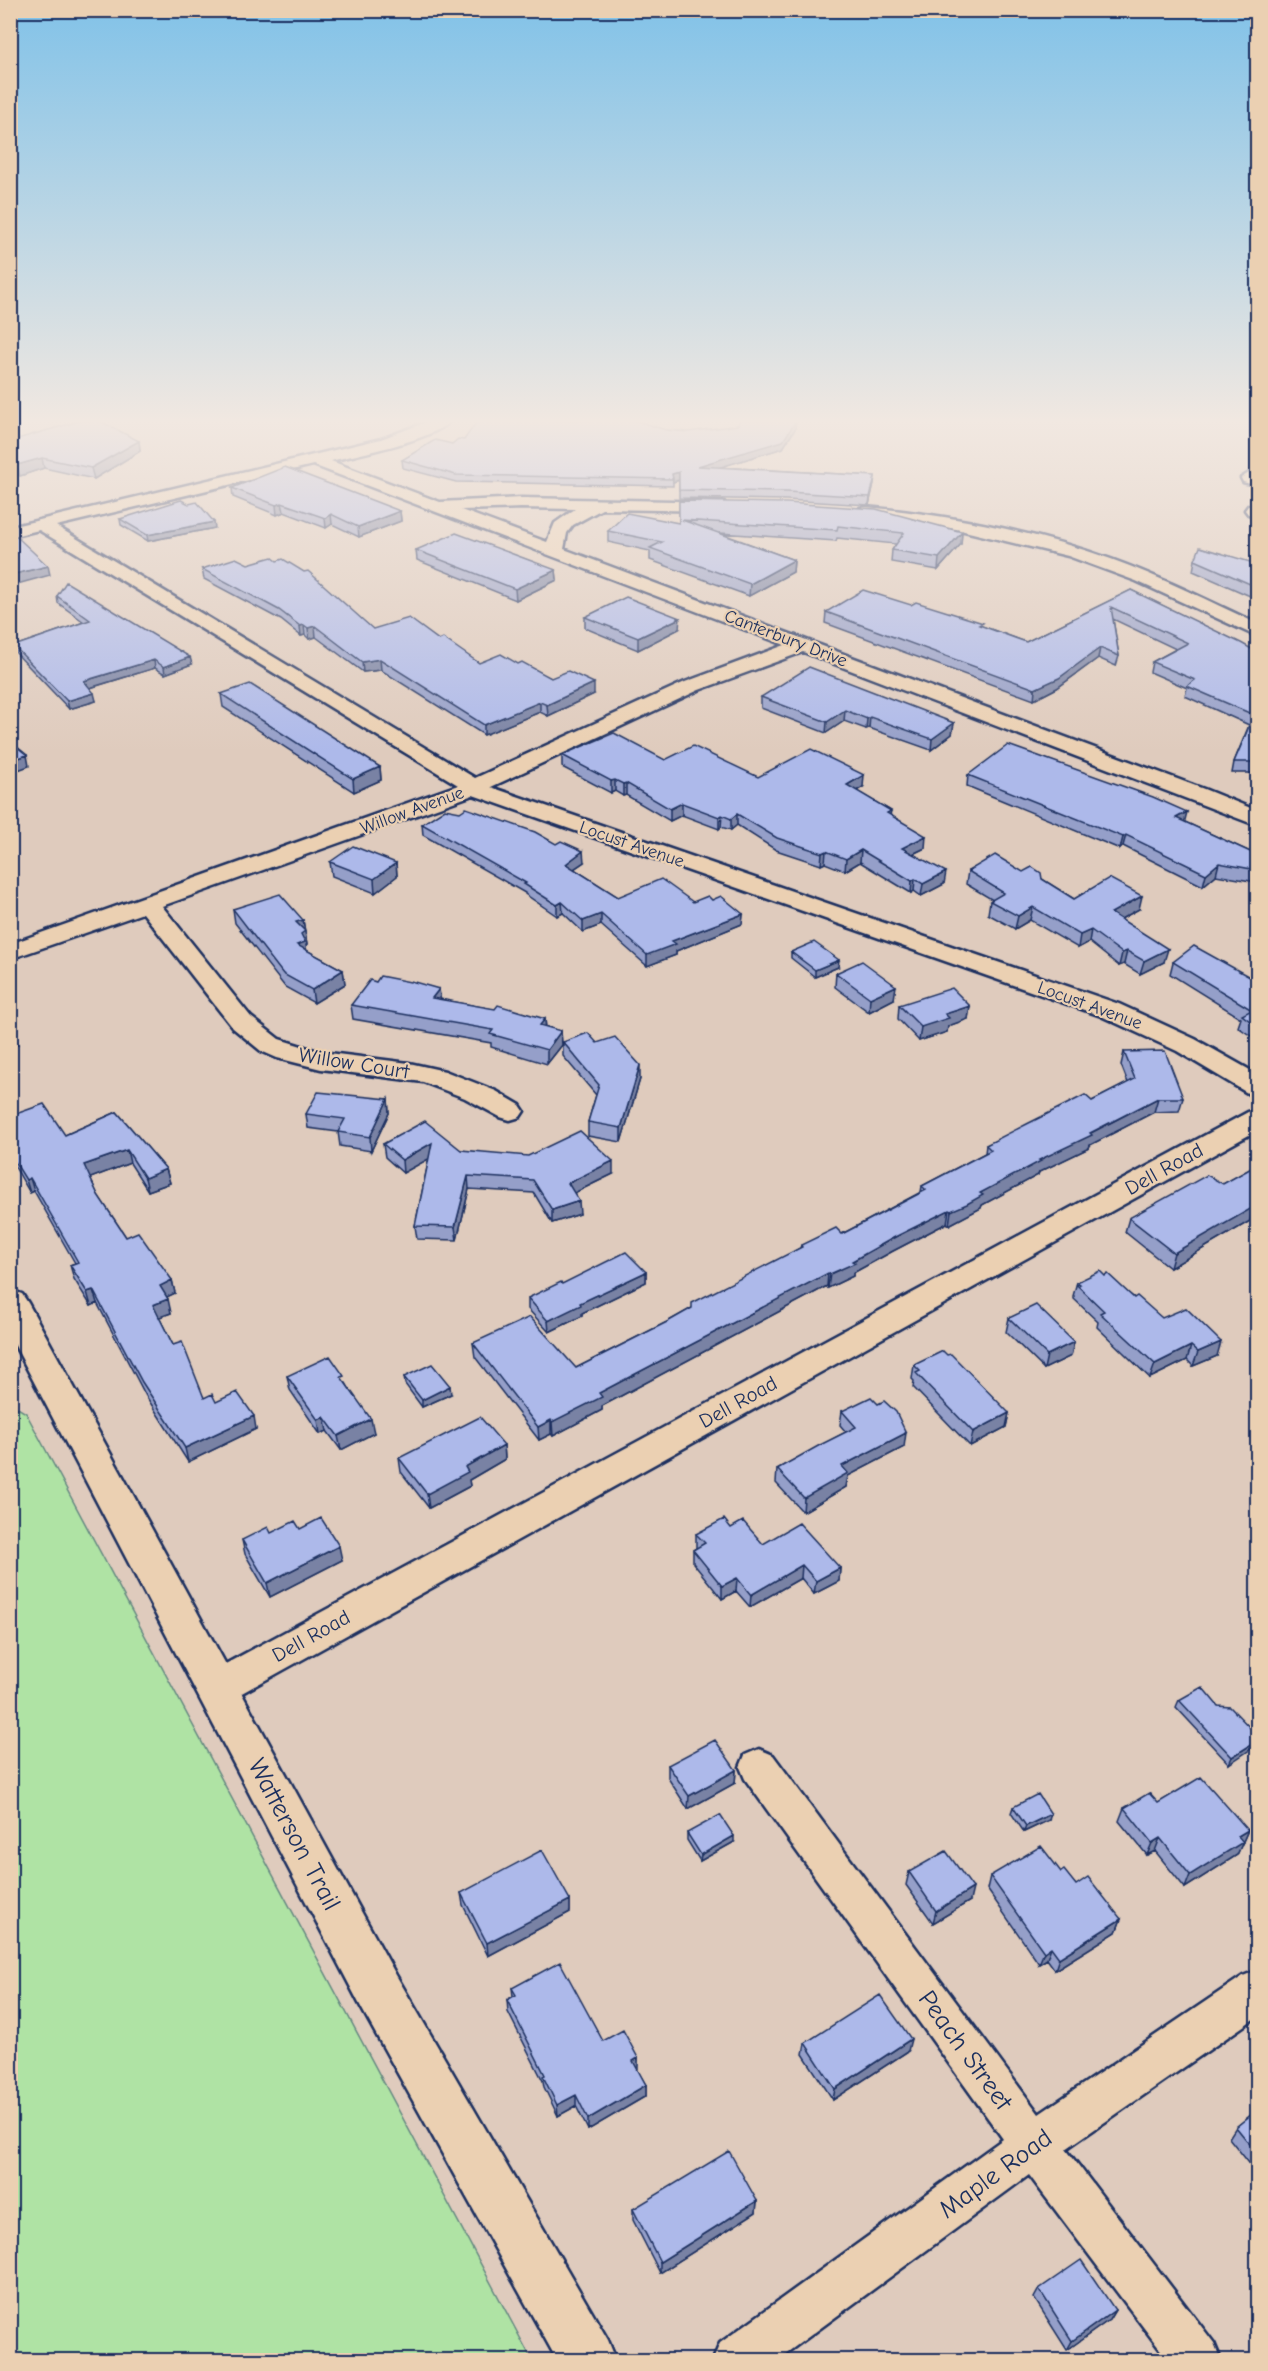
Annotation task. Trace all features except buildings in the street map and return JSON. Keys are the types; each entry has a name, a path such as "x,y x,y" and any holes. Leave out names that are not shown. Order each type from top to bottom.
{"main road":[{"name":"Watterson Trail","path":"16,1326 218,1688 378,1990 498,2206 588,2361"}],"street":[{"name":"Locust Avenue","path":"51,531 474,787 499,798 1110,1010 1166,1033 1216,1060 1257,1088"},
{"name":"Canterbury Drive","path":"501,531 1257,819"},
{"path":"555,551 555,538 560,531"},
{"path":"989,531 1062,549 1143,578 1257,631"},
{"name":"Willow Avenue","path":"10,952 474,787 692,686 804,645"},
{"name":"Willow Court","path":"148,904 237,1016 257,1036 271,1045 298,1055 410,1071 456,1083 483,1094 510,1111"},
{"name":"Dell Road","path":"218,1688 1257,1118"},
{"name":"Peach Street","path":"759,1767 1034,2144 1197,2361"},
{"name":"Maple Road","path":"737,2361 1034,2144 1257,1991"}],"green space":[{"path":"11,1404 26,1413 532,2360 11,2360"}]}
